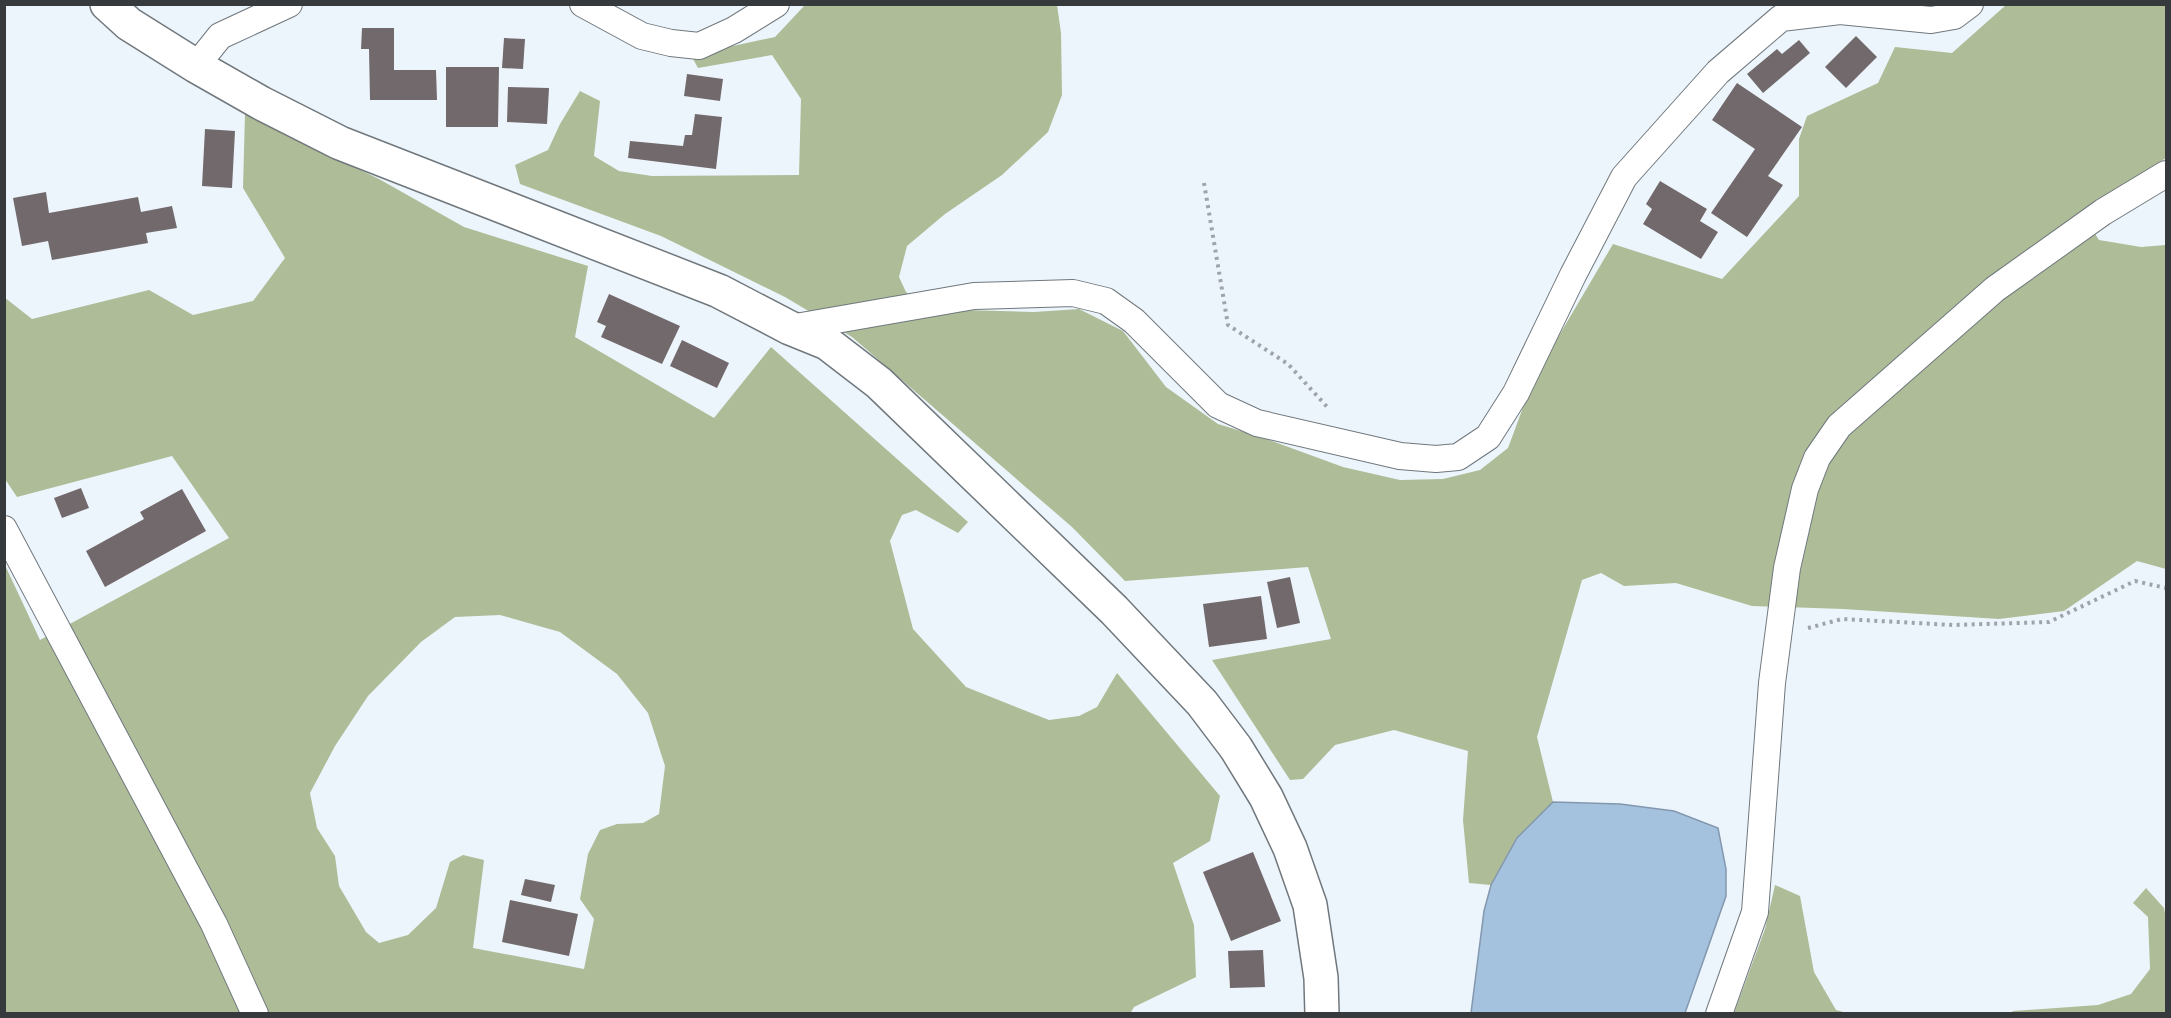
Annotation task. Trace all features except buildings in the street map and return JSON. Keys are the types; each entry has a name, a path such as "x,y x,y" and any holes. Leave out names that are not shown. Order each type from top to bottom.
{"street":[{"path":"106,4 129,24 196,66 261,103 340,142 719,291 790,328 827,343 879,383 1114,610 1209,712 1236,748 1266,797 1290,848 1310,905 1321,978 1322,1014"},
{"path":"196,66 220,36 289,4"},
{"path":"583,4 642,36 670,43 699,45 734,30 776,4"},
{"path":"790,328 974,296 1073,293 1106,301 1134,321 1218,405 1257,423 1400,456 1436,459 1458,457 1488,437 1516,393 1567,285 1624,177 1718,72 1781,18 1840,11 1931,20 1954,16 1970,4"},
{"path":"1719,1014 1755,912 1772,682 1787,568 1805,489 1816,458 1839,426 1995,288 2103,212 2166,174"},
{"path":"4,529 214,924 255,1014"}],"path":[{"path":"1204,183 1228,325 1288,364 1363,447"},
{"path":"1778,636 1842,619 1953,625 2049,622 2135,581 2166,588"}],"green space":[{"path":"805,5 1057,5 1061,33 1062,95 1048,132 1002,175 945,214 907,246 899,277 906,292 928,309 1034,312 1079,309 1123,331 1166,387 1218,424 1343,467 1400,480 1443,479 1480,470 1508,448 1534,378 1613,244 1722,279 1799,196 1799,139 1807,116 1878,83 1895,47 1952,53 2006,5 2166,5 2166,158 2082,213 2099,240 2141,247 2166,245 2166,569 2137,561 2064,611 1999,619 1752,606 1676,583 1624,586 1601,573 1582,580 1537,737 1553,802 1517,838 1491,885 1469,883 1463,820 1468,751 1394,730 1335,745 1303,779 1290,780 1212,660 1331,639 1308,567 1125,581 1072,527 852,337 785,297 661,236 520,184 515,165 548,150 560,124 580,91 600,101 594,156 619,171 652,176 799,175 801,99 772,55 698,68 691,55 775,37"},
{"path":"245,114 379,179 464,227 588,266 575,337 714,418 771,347 968,522 958,533 916,510 902,515 890,541 913,629 966,687 1049,720 1079,716 1097,707 1117,673 1220,796 1210,841 1173,863 1194,925 1196,977 1134,1007 1130,1014 5,1013 4,563 40,640 229,538 172,456 17,497 5,479 4,297 32,319 149,290 193,315 253,301 285,258 243,188","holes":["500,615 560,632 617,674 648,713 665,766 659,814 643,823 617,824 600,830 588,854 580,899 594,919 584,969 473,948 484,860 463,855 450,862 436,908 408,935 379,943 366,932 339,886 335,856 317,828 310,793 335,746 368,696 421,642 455,617"]},
{"path":"1775,885 1800,896 1814,972 1836,1010 1847,1013 1734,1013 1765,929"},
{"path":"2146,888 2164,908 2166,919 2166,1013 2011,1013 2013,1011 2098,1005 2131,994 2150,969 2148,917 2133,903"}],"water":[{"path":"1553,802 1620,804 1674,811 1718,828 1726,869 1726,896 1685,1013 1471,1013 1484,911 1491,885 1517,838"}]}
